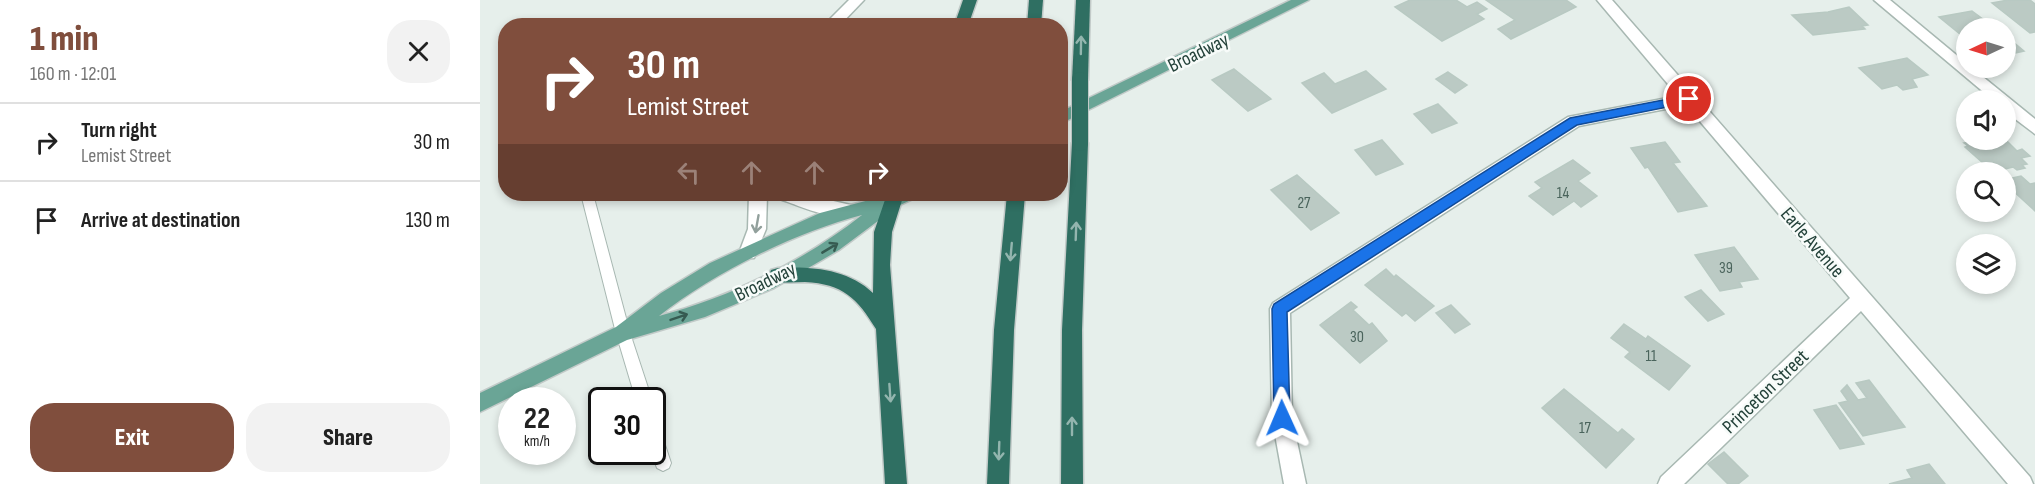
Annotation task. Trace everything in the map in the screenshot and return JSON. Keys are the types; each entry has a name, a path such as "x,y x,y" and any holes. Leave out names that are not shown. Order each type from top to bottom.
{"highway":[{"path":"964,18 970,0"},
{"path":"1035,18 1036,0"},
{"path":"1072,484 1072,330 1080,143 1080,80 1085,4"},
{"path":"896,201 881,247 896,484"},
{"path":"998,484 1004,330 1015,201"},
{"path":"778,275 820,276 851,286 873,304 886,335"}],"main road":[{"name":"Broadway","path":"1068,114 1302,0"},
{"name":"Broadway","path":"623,333 693,282 748,253 801,228 882,201"},
{"name":"Broadway","path":"480,403 623,333 698,311 778,275 834,246 892,201"}],"street":[{"path":"838,18 857,0"},
{"name":"Earle Avenue","path":"1604,0 2022,484"},
{"path":"1881,0 1990,90"},
{"path":"1295,484 1282,418 1280,309 1574,121 1689,99"},
{"path":"2016,112 2035,128"},
{"path":"748,253 759,218 759,201"},
{"path":"804,201 849,211"},
{"name":"Princeton Street","path":"1669,484 1862,298"}],"lane":[{"path":"589,201 623,333 640,387"}],"building":[{"path":"1410,0 1456,0 1467,7 1477,2 1487,9 1477,14 1484,19 1442,41 1395,7"},
{"path":"1486,0 1566,0 1576,7 1511,39 1498,29 1515,20"},
{"path":"2030,0 2035,4 2035,32 2030,33 2016,22 2016,18 2011,18 1992,3"},
{"path":"1849,7 1868,25 1862,26 1865,29 1813,35 1792,15 1828,12"},
{"path":"1972,11 1981,18 1956,18 1956,31 1939,17"},
{"path":"2016,44 2024,51 2016,53"},
{"path":"1907,58 1928,75 1912,79 1917,87 1903,90 1897,85 1882,89 1859,68"},
{"path":"1234,69 1271,99 1248,111 1212,80"},
{"path":"1366,71 1386,89 1332,113 1302,83 1324,73 1335,84"},
{"path":"1448,72 1467,85 1455,93 1436,79"},
{"path":"1438,104 1457,123 1432,133 1414,114"},
{"path":"1382,140 1403,164 1376,175 1355,150"},
{"path":"1665,142 1680,162 1673,163 1707,206 1678,212 1648,167 1645,168 1631,148"},
{"path":"2022,149 2030,156 2021,158 2027,164 2022,165 2025,168 2017,170 2016,162 1982,162 1968,150 2017,151"},
{"path":"1573,160 1590,173 1578,181 1597,196 1581,207 1574,201 1553,215 1529,196 1542,188 1535,182"},
{"path":"1297,175 1339,213 1311,230 1271,190"},
{"path":"2021,176 2030,184 2035,183 2035,211 2016,194 2016,177"},
{"path":"1734,247 1758,279 1739,282 1742,287 1720,291 1695,255"},
{"path":"1386,269 1434,306 1415,321 1406,313 1402,316 1365,285"},
{"path":"1701,290 1724,314 1708,321 1685,297"},
{"path":"1351,302 1357,307 1353,310 1369,325 1372,323 1387,341 1360,363 1320,325"},
{"path":"1451,305 1470,324 1455,333 1436,313"},
{"path":"1624,324 1646,339 1648,336 1690,366 1669,390 1625,357 1630,352 1611,338"},
{"path":"1869,380 1905,427 1863,436 1839,403 1848,401 1841,391 1847,385 1858,400 1867,398 1856,383"},
{"path":"1564,389 1618,433 1622,429 1634,439 1606,468 1542,408"},
{"path":"1836,405 1864,444 1840,449 1814,410"},
{"path":"1724,452 1748,476 1738,484 1728,484 1708,464"},
{"path":"1929,464 1945,484 1889,484 1912,478 1907,470"}],"route":[{"path":"1282,418 1280,309 1574,121 1689,99"}]}
